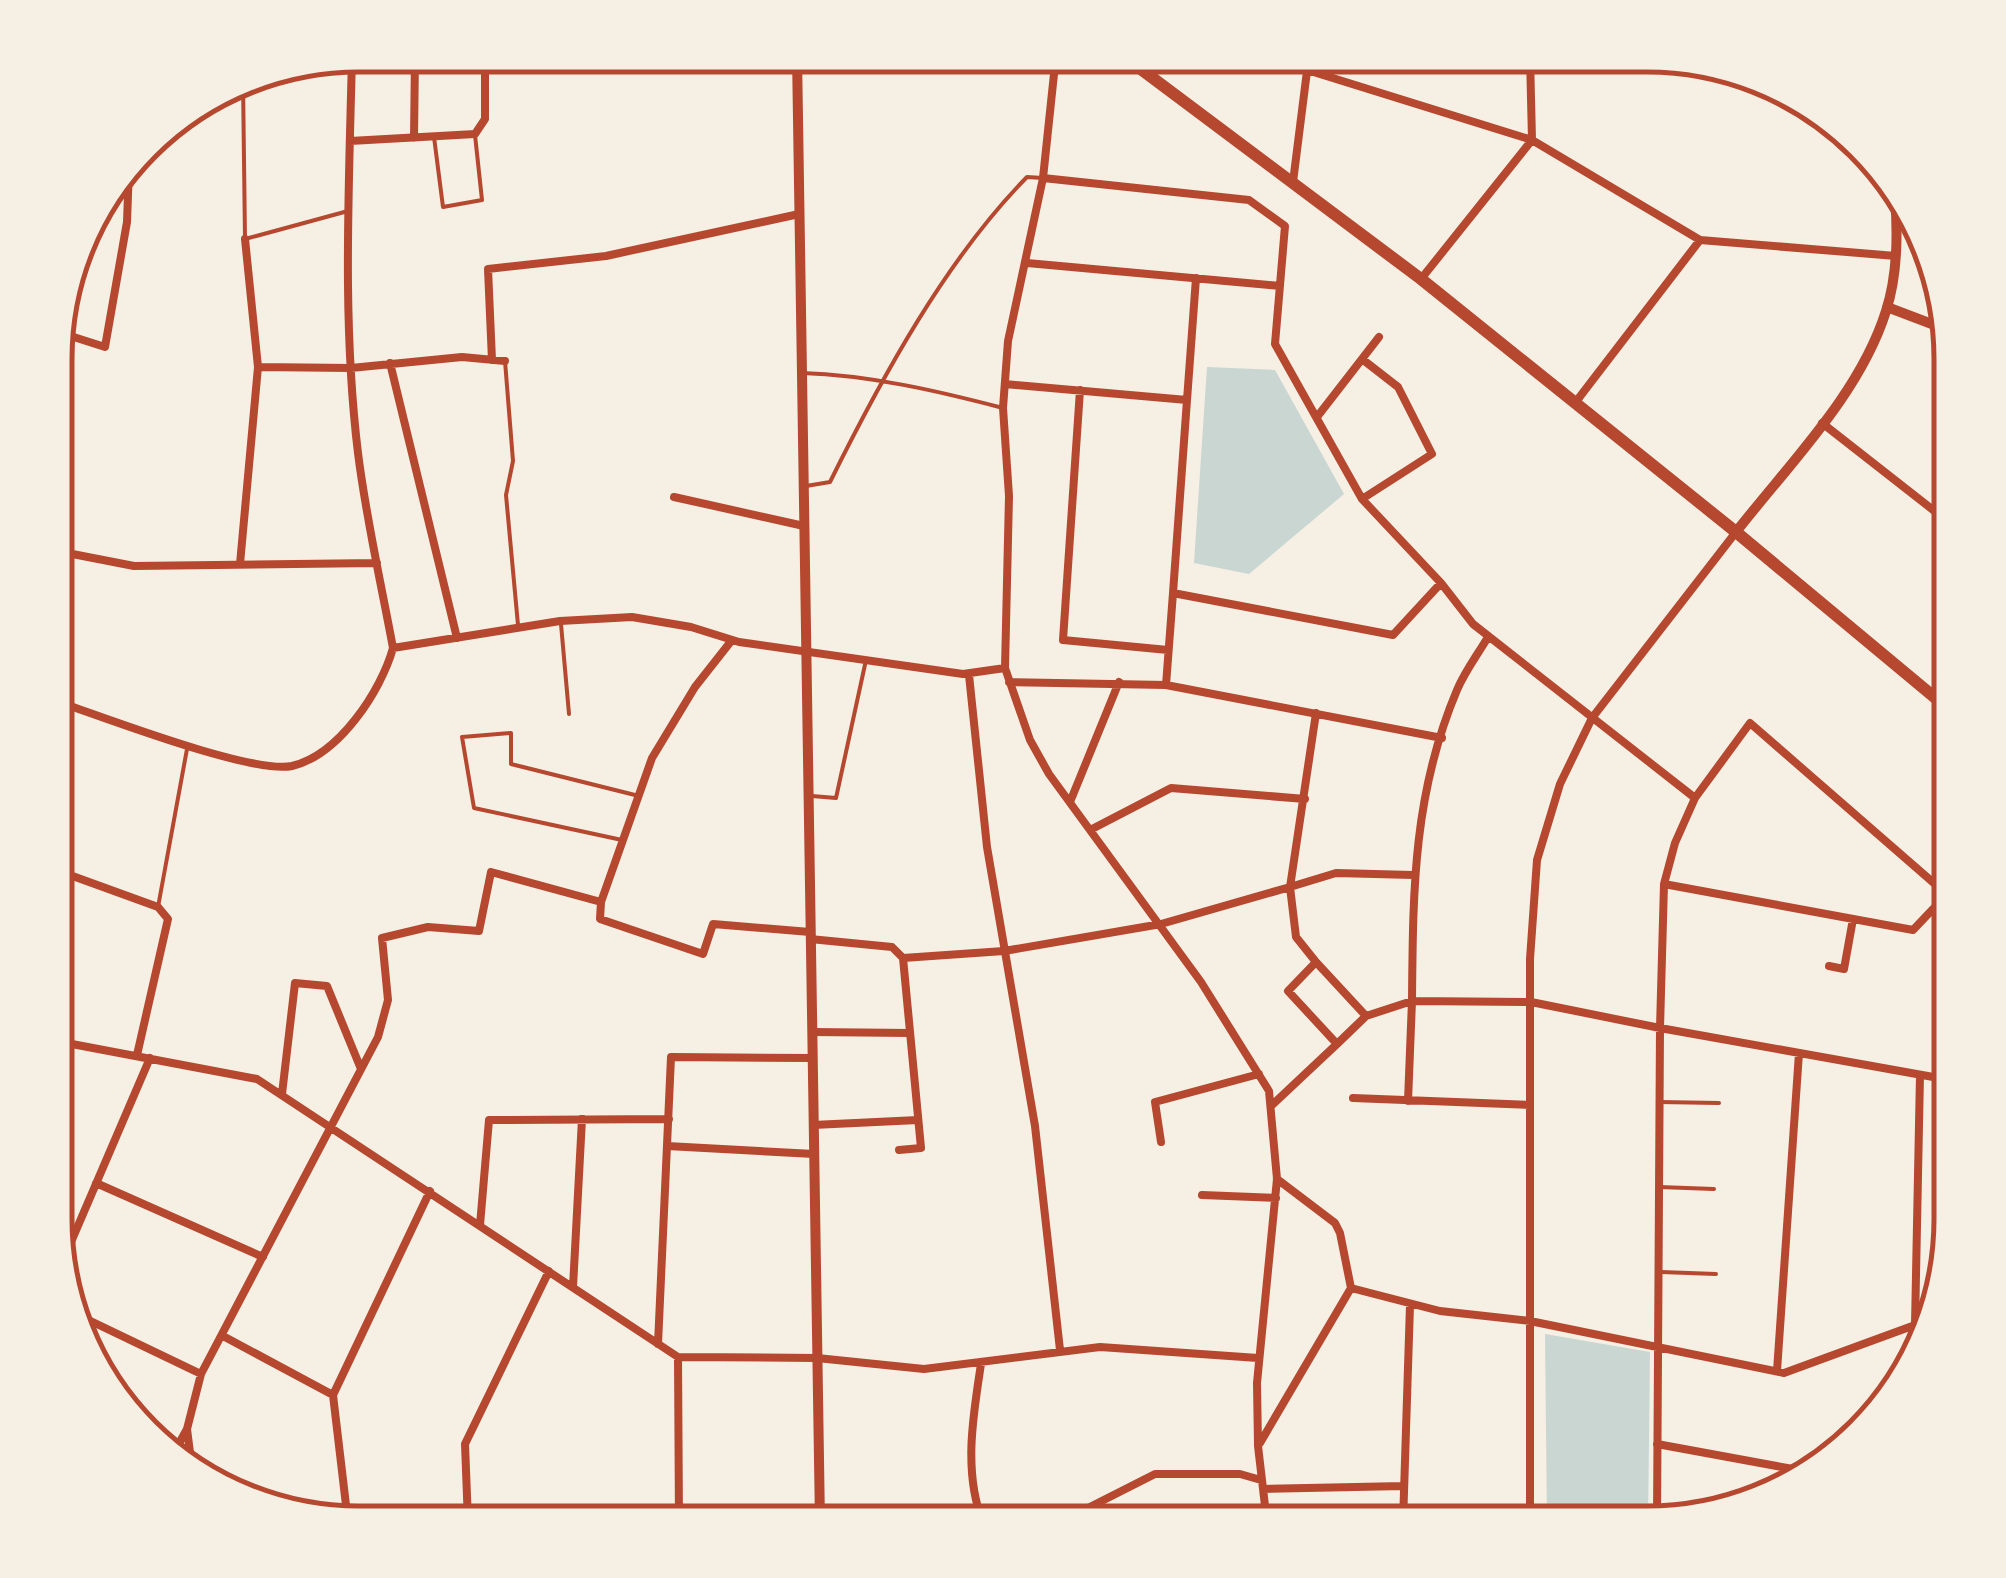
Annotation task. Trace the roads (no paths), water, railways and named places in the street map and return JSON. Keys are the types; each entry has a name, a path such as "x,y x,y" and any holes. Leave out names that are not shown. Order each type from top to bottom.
{"highway":[{"path":"1146,73 1421,279 1934,697"}],"street":[{"path":"414,138 415,72"},
{"path":"350,140 475,134 486,120 485,72"},
{"path":"797,72 820,1505"},
{"path":"72,707 187,745 263,765 292,766 346,730 386,676 393,648 358,454 351,368 348,211 352,73"},
{"path":"1054,73 1043,178 1008,341 1004,408 1010,496 1005,668 1036,752 1161,924 1259,1074 1272,1106 1276,1198 1258,1358 1258,1446 1265,1506"},
{"path":"1293,182 1307,73"},
{"path":"1316,73 1532,140 1700,240 1896,256"},
{"path":"1421,279 1532,140 1530,73"},
{"path":"1043,178 1249,200 1284,226 1275,344 1362,499 1441,583 1473,624 1695,798"},
{"path":"74,337 105,346 126,222 127,192"},
{"path":"492,360 488,269 606,256 799,214"},
{"path":"1530,1506 1530,959 1538,860 1560,784 1592,718 1822,423 1860,368 1887,308 1896,256 1896,218"},
{"path":"240,564 258,366 246,239"},
{"path":"1574,404 1700,240"},
{"path":"1027,263 1280,286"},
{"path":"1166,685 1196,278"},
{"path":"1887,308 1931,324"},
{"path":"1316,418 1379,336"},
{"path":"258,366 351,368 462,357 506,361"},
{"path":"1362,359 1398,387 1432,454 1362,499"},
{"path":"390,363 457,638"},
{"path":"1005,384 1187,400"},
{"path":"1080,390 1063,640 1168,650"},
{"path":"1822,423 1934,511"},
{"path":"674,497 804,526"},
{"path":"72,554 134,566 377,563"},
{"path":"1172,593 1393,635 1441,583"},
{"path":"393,648 518,627 610,617 650,619 732,640 969,675 1005,668"},
{"path":"1408,1100 1413,875 1424,801 1458,688 1488,636"},
{"path":"732,640 695,687 661,744 601,902 600,919 703,954 713,924 892,947 903,958 921,1148 899,1150"},
{"path":"969,675 987,848 1034,1126 1060,1350"},
{"path":"1009,682 1166,685 1442,738"},
{"path":"1070,802 1118,682"},
{"path":"1316,713 1290,887 1296,938 1366,1016"},
{"path":"1657,1505 1660,1028 1664,884 1674,844 1695,798 1750,724 1933,881"},
{"path":"1092,829 1171,788 1305,799"},
{"path":"180,1442 187,1430 201,1374 378,1037 388,1000 382,938 428,927 479,931 491,872 601,902"},
{"path":"903,958 1004,951 1161,924 1336,873 1413,875"},
{"path":"73,876 158,907 168,919 137,1055"},
{"path":"1664,884 1914,930 1933,910"},
{"path":"1829,966 1844,969 1853,919"},
{"path":"1316,962 1288,991 1338,1044"},
{"path":"282,1094 295,982 327,986 361,1069"},
{"path":"1272,1106 1366,1016 1412,1001 1531,1002 1933,1077"},
{"path":"812,1032 910,1033"},
{"path":"73,1044 257,1079 678,1357 817,1358 924,1369 1060,1350 1136,1348 1258,1358"},
{"path":"1776,1371 1799,1052"},
{"path":"658,1344 672,1057 812,1058"},
{"path":"73,1237 150,1058"},
{"path":"1161,1142 1156,1102 1259,1074"},
{"path":"1915,1320 1920,1075"},
{"path":"1353,1098 1530,1105"},
{"path":"573,1287 582,1119"},
{"path":"480,1224 489,1120 668,1119"},
{"path":"813,1125 918,1120"},
{"path":"668,1146 814,1154"},
{"path":"1258,1446 1350,1288 1335,1223 1277,1179"},
{"path":"96,1183 263,1257"},
{"path":"346,1505 332,1395 430,1191"},
{"path":"1202,1195 1276,1198"},
{"path":"467,1505 465,1444 548,1271"},
{"path":"1350,1288 1410,1305 1456,1314 1530,1320 1784,1373 1913,1326"},
{"path":"1403,1506 1410,1305"},
{"path":"92,1322 201,1374"},
{"path":"223,1336 332,1395"},
{"path":"678,1357 679,1505"},
{"path":"977,1505 970,1441 981,1364"},
{"path":"187,1430 189,1449"},
{"path":"1657,1444 1789,1467"},
{"path":"1093,1506 1155,1474 1240,1474 1262,1485 1404,1486"}],"lane":[{"path":"243,97 246,239 348,211"},
{"path":"434,137 443,207 482,200 475,134"},
{"path":"804,486 830,482 880,382 996,209 1028,177 1043,178"},
{"path":"506,361 512,461 506,494 518,627"},
{"path":"801,372 843,374 1004,408"},
{"path":"560,621 569,714"},
{"path":"808,796 836,798 866,660"},
{"path":"623,840 474,808 462,737 510,733 511,764 639,796"},
{"path":"158,907 187,745"},
{"path":"1659,1102 1719,1102"},
{"path":"1658,1187 1714,1189"},
{"path":"1658,1272 1716,1274"}]}
